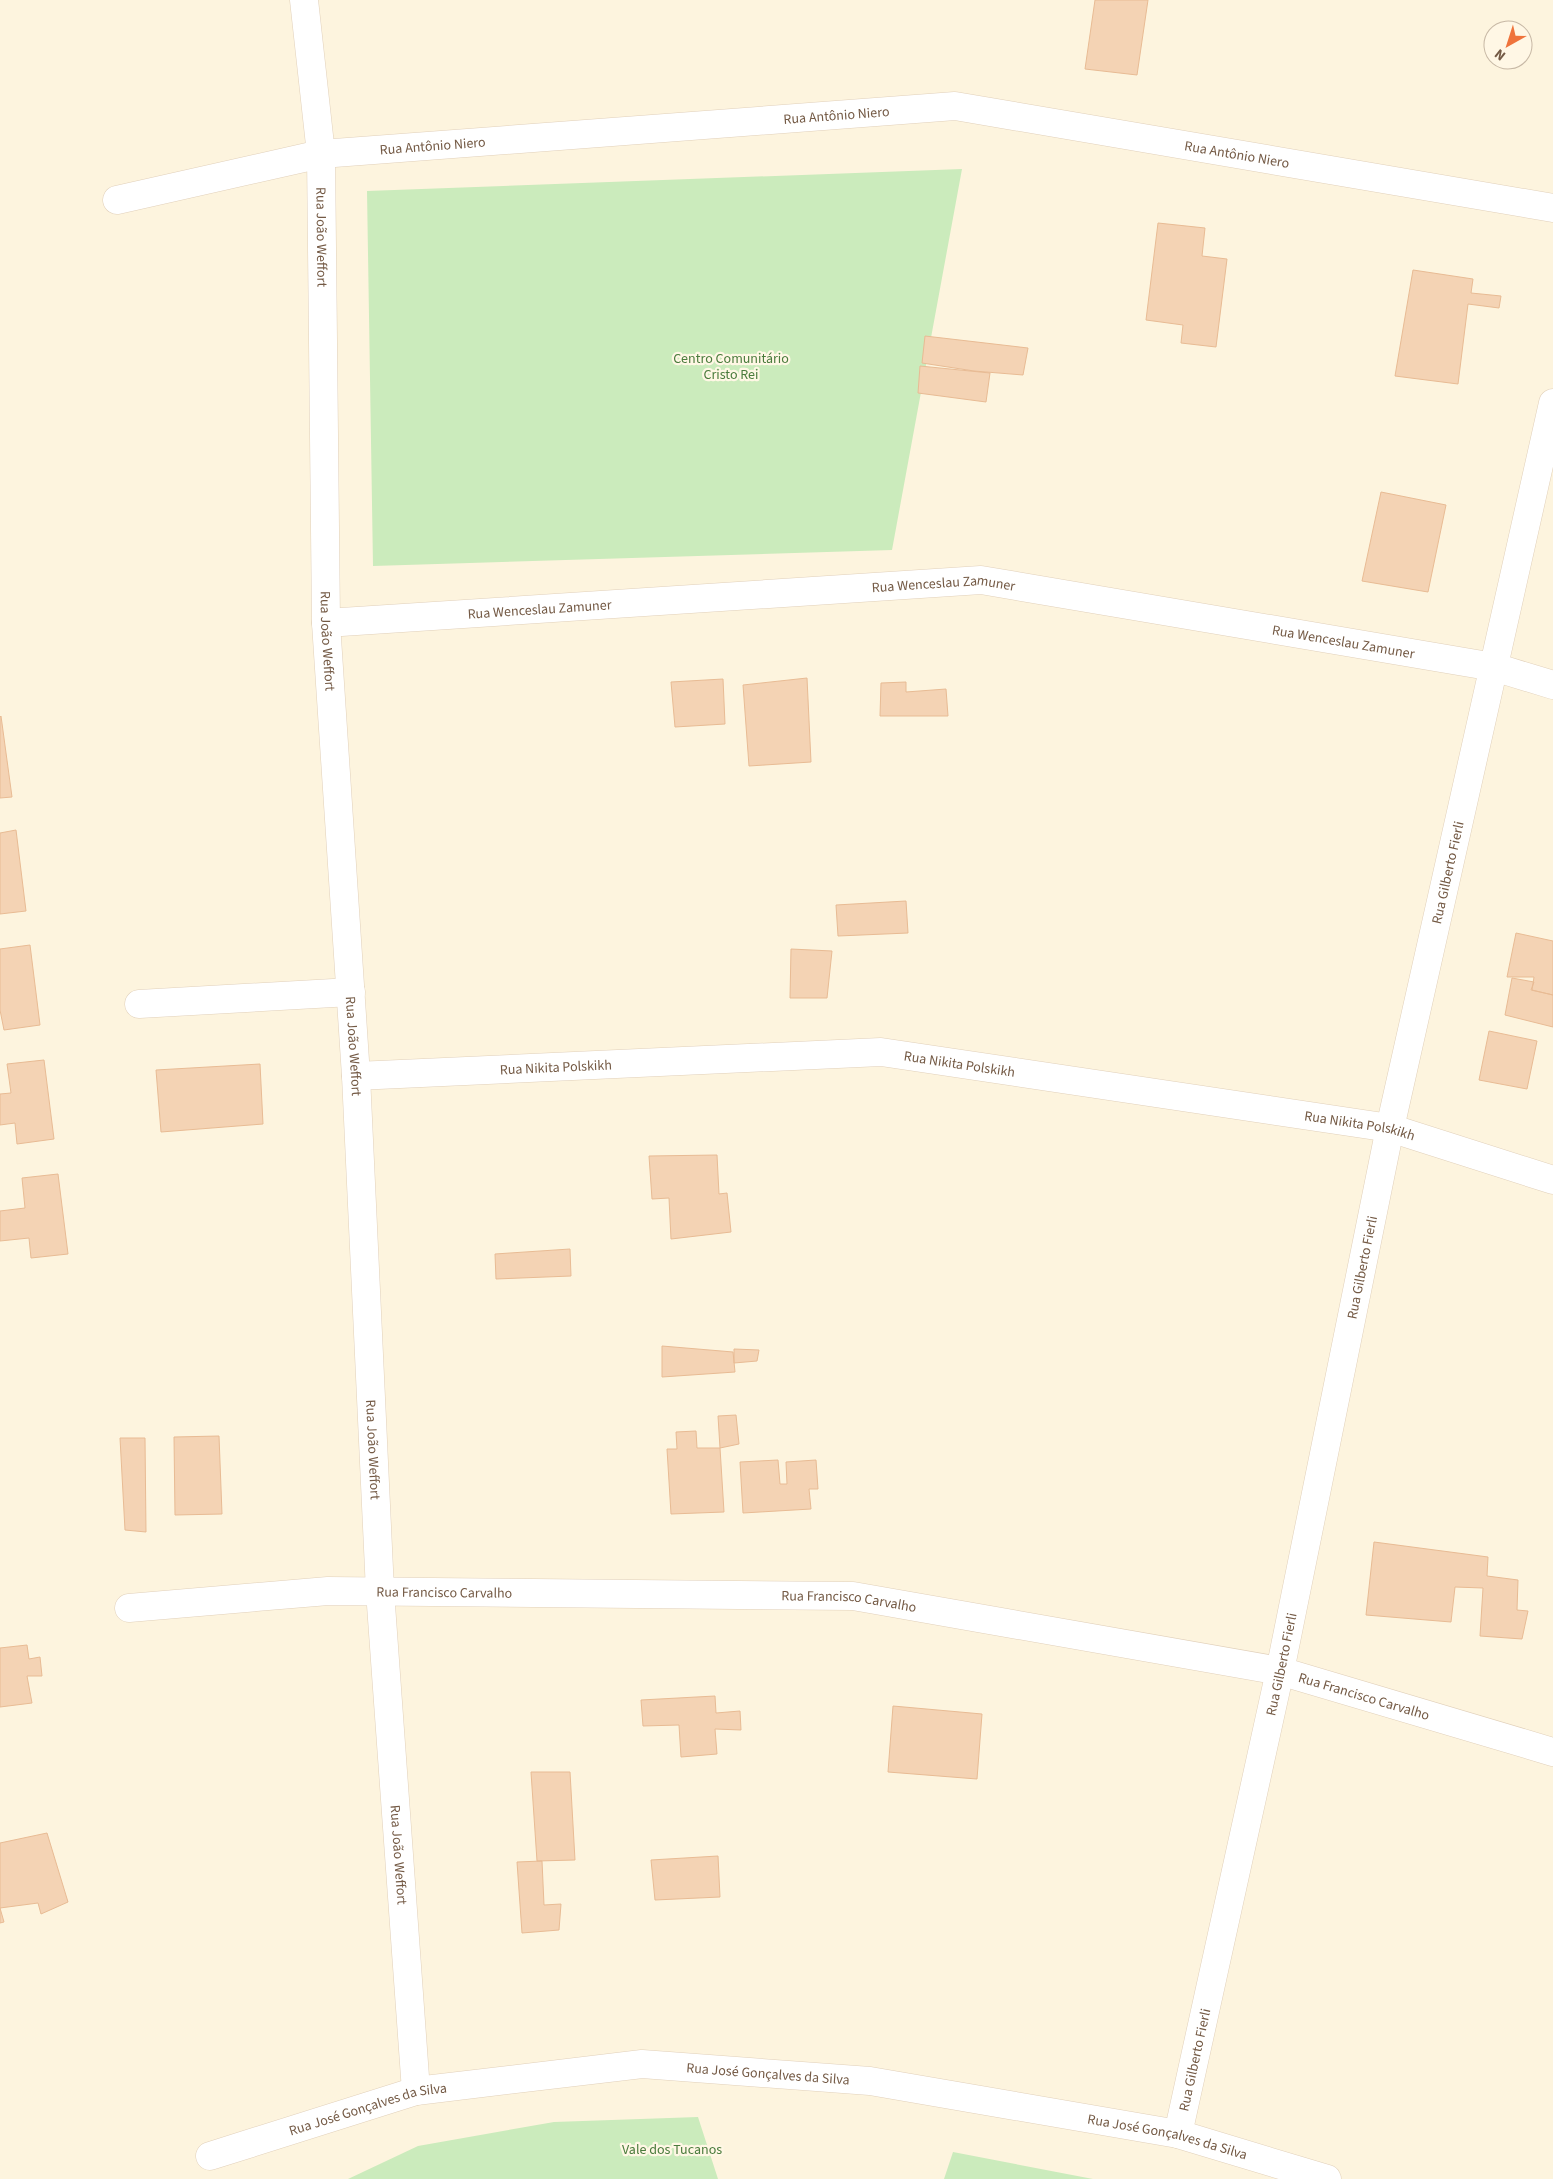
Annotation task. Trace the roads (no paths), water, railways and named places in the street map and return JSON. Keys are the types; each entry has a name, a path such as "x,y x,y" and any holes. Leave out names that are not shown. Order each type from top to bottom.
{"street":[{"name":"Rua João Weffort","path":"304,0 321,154 326,623 356,1076 380,1591 416,2091"},
{"name":"Rua Antônio Niero","path":"117,200 321,154 955,106 1553,208"},
{"name":"Rua Gilberto Fierli","path":"1178,2134 1280,1671 1390,1128 1553,403"},
{"name":"Rua Wenceslau Zamuner","path":"326,623 981,580 1494,667 1553,685"},
{"path":"139,1004 351,992"},
{"name":"Rua Nikita Polskikh","path":"356,1076 882,1052 1390,1128 1553,1180"},
{"name":"Rua Francisco Carvalho","path":"130,1608 328,1591 853,1596 1280,1671 1553,1752"},
{"name":"Rua José Gonçalves da Silva","path":"210,2156 416,2091 642,2064 870,2080 1178,2134 1326,2179"}],"park label":[{"name":"Centro Comunitário Cristo Rei","path":"731,366"},
{"name":"Vale dos Tucanos","path":"672,2149"}]}
